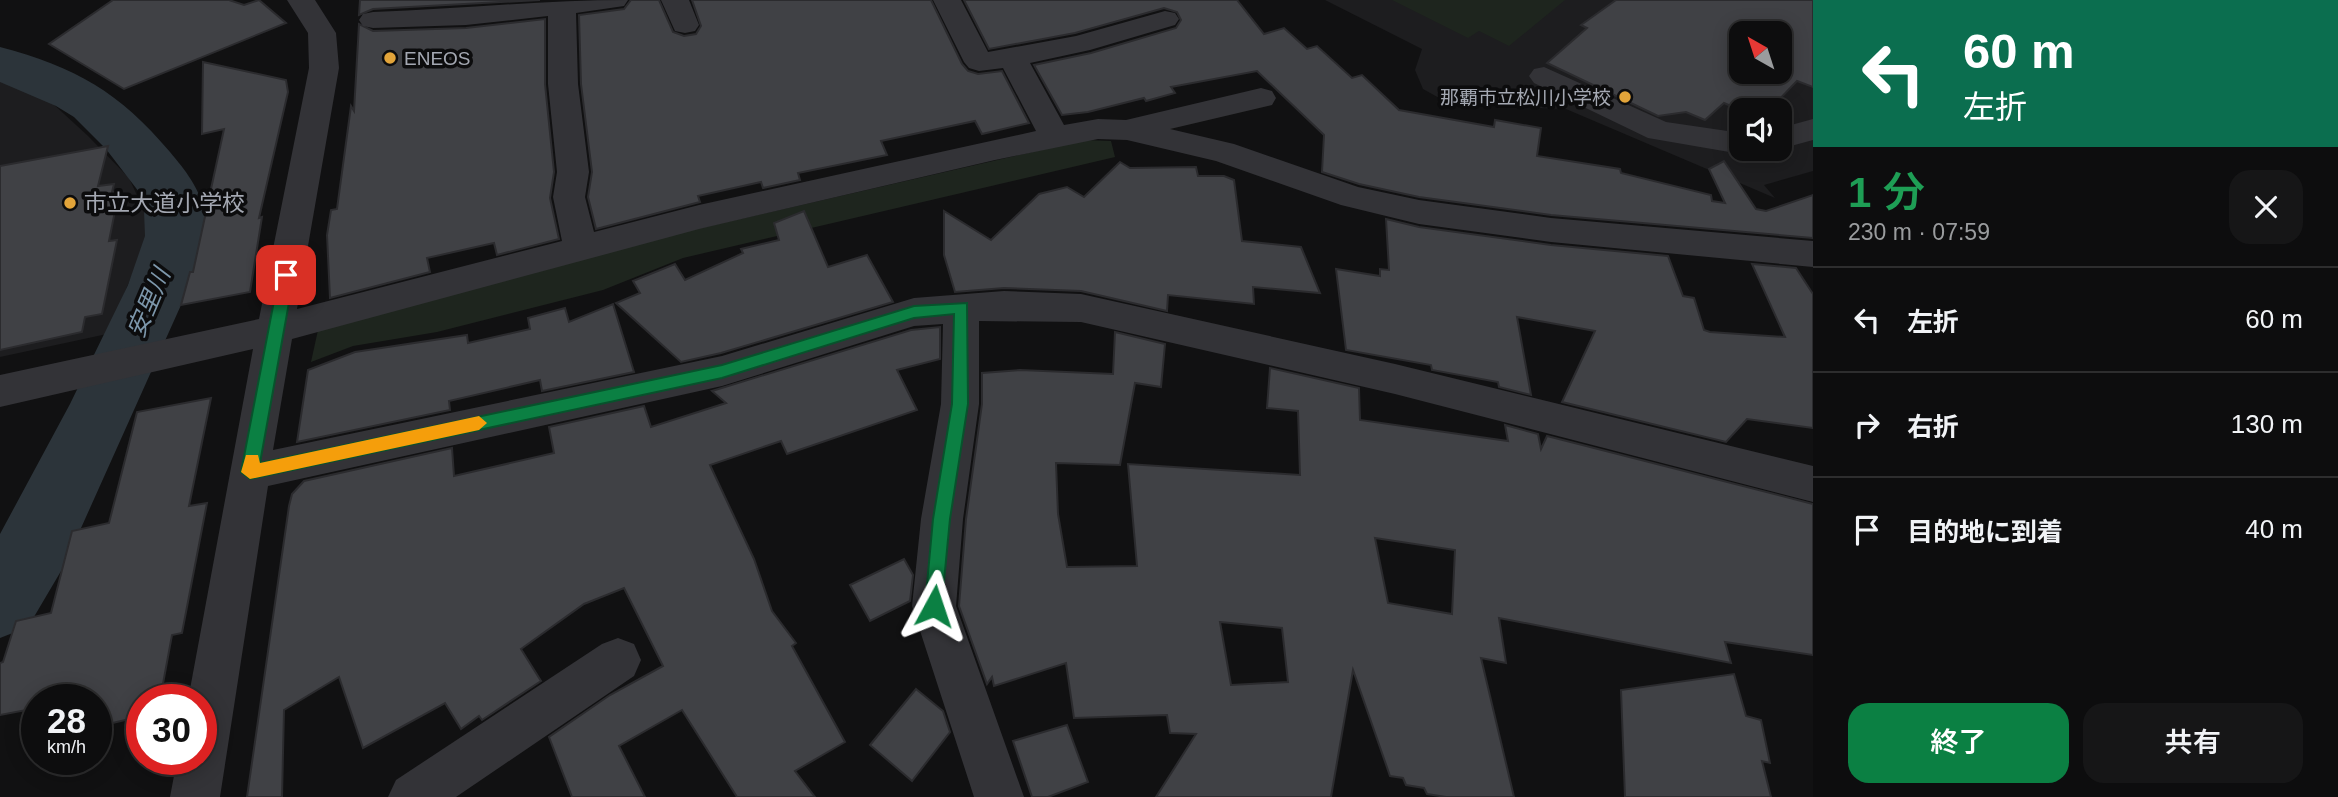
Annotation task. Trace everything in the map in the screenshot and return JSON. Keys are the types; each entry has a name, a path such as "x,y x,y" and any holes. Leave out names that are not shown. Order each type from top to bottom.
{"street":[{"path":"195,797 250,472 324,68 322,33 301,0"},
{"path":"322,33 373,20 420,0"},
{"path":"373,20 466,17 614,0"},
{"path":"947,0 979,62 1080,44 1165,19"},
{"path":"562,7 563,83 573,172 569,197 580,246"},
{"path":"1012,58 1054,136"},
{"path":"1544,76 1659,131 1729,142"},
{"path":"1127,130 1261,98"},
{"path":"0,391 276,329 580,246 1054,136 1098,129 1127,130 1223,152 1353,197 1419,212 1563,231 1813,254"},
{"path":"1792,135 1813,129"},
{"path":"250,472 722,371 914,312 1004,305 1082,308 1395,379 1813,484"},
{"path":"961,307 960,404 942,519 934,606 999,797"},
{"path":"413,797 618,660"}],"shaded area":[{"name":"那覇市立松川小学校","path":"1325,0 1813,0 1813,171 1764,185 1775,198 1566,109 1452,105 1423,89 1415,70 1422,49"},
{"path":"1392,0 1565,0 1509,46 1479,31 1468,38"},
{"name":"市立大道小学校","path":"0,75 39,91 88,136 129,178 152,228 107,334 0,357"},
{"path":"1085,140 1111,141 1115,157 683,258 603,290 437,332 353,346 311,362 318,330 626,245"}],"building":[{"path":"113,0 229,0 244,5 259,0 286,23 124,89 49,44"},
{"path":"360,0 540,0 373,9 359,15"},
{"path":"631,0 659,0 673,32 684,36 696,34 701,26 692,0 931,0 962,64 968,71 978,74 1002,71 1029,123 982,134 975,121 881,141 887,155 798,173 800,180 763,188 761,182 698,196 700,202 596,229 588,197 592,172 581,84 579,15 624,9"},
{"path":"964,0 1237,0 1264,34 1284,28 1307,49 1317,46 1352,78 1362,75 1399,110 1494,127 1495,120 1541,128 1537,156 1620,169 1621,173 1711,195 1712,201 1725,203 1709,169 1724,161 1756,209 1766,211 1813,195 1813,238 1551,215 1419,197 1359,184 1322,172 1324,135 1257,71 1171,87 1175,93 1146,101 1144,98 1088,112 1062,115 1034,65 1091,53 1176,28 1181,20 1177,12 1164,8 1075,33 989,49"},
{"path":"1616,0 1813,0 1813,87 1797,81 1781,98 1729,98 1729,105 1724,103 1705,120 1686,112 1658,116 1547,63 1587,28 1581,25"},
{"path":"545,19 545,84 554,172 550,198 559,239 497,255 494,243 427,258 430,272 330,298 327,235 331,210 337,209 351,106 354,111 359,24 373,31 466,28"},
{"path":"203,62 286,80 288,92 259,218 262,217 250,292 181,305 190,272 193,272 224,129 202,134"},
{"name":"市立大道小学校","path":"108,146 98,186 114,184 112,192 119,191 109,241 117,240 102,314 85,317 82,332 0,350 0,166"},
{"path":"1120,162 1130,168 1196,167 1198,176 1224,176 1234,180 1242,241 1301,247 1320,293 1253,287 1254,304 1168,295 1167,311 1081,291 1004,288 955,292 944,255 944,211 991,240 1039,194 1067,187 1084,197"},
{"path":"804,211 828,267 867,255 893,302 721,353 681,362 616,303 640,293 633,281 675,264 685,280 743,253 741,249 779,240 774,223"},
{"path":"1386,219 1419,227 1551,245 1668,256 1683,296 1694,298 1704,330 1710,332 1785,337 1752,264 1796,268 1813,294 1813,428 1747,419 1726,442 1562,402 1595,331 1517,317 1531,395 1499,387 1498,382 1432,370 1431,365 1346,350 1336,269 1380,276 1380,269 1389,270"},
{"path":"613,304 634,372 542,391 540,380 449,401 450,410 297,442 308,370 355,352 467,335 468,343 530,329 528,318 565,308 569,322"},
{"path":"940,327 940,359 897,370 917,410 787,454 781,441 710,465 754,559 772,611 796,643 792,646 845,742 795,771 815,797 737,797 682,710 619,746 645,797 572,797 549,737 610,695 663,666 624,588 584,604 521,649 541,681 482,720 479,716 461,729 445,703 363,748 339,677 284,710 282,797 247,797 289,506 292,494 304,481 452,448 454,476 554,453 549,427 644,406 651,427 726,403 712,391 911,330"},
{"path":"1115,332 1165,344 1161,387 1135,383 1120,465 1056,463 1058,514 1067,567 1137,566 1128,464 1300,475 1298,411 1267,408 1270,368 1359,388 1360,420 1508,441 1505,425 1538,434 1541,449 1547,436 1813,504 1813,655 1725,642 1731,663 1499,618 1506,663 1481,658 1514,797 1446,797 1427,794 1424,788 1406,785 1403,778 1390,776 1353,670 1331,797 1156,797 1196,734 1170,733 1167,715 1074,718 1066,663 994,686 992,677 987,684 959,606 966,519 982,404 982,373 1020,370 1113,374","holes":["1375,538 1455,550 1452,614 1388,603","1220,622 1282,628 1288,682 1231,685"]},
{"path":"211,398 189,506 207,503 182,633 172,635 163,684 126,684 126,720 112,723 112,684 21,684 21,711 0,715 0,663 3,662 16,621 51,613 72,531 109,523 137,412"},
{"path":"904,559 913,575 910,601 870,621 850,585"},
{"path":"1734,674 1746,716 1761,720 1770,763 1762,761 1771,797 1625,797 1621,690"},
{"path":"916,689 943,711 950,732 912,781 870,745"},
{"path":"1067,725 1088,782 1048,797 1032,797 1013,741"}],"waterway":[{"name":"安里川","path":"0,63 75,94 93,105 126,136 167,187 174,211 175,236 159,285 99,416 37,542 0,601"}],"slow traffic":[{"path":"252,460 250,472 479,423"}],"place":[{"name":"ENEOS","path":"390,58"},
{"name":"那覇市立松川小学校","path":"1625,97"},
{"name":"市立大道小学校","path":"70,203"}],"route":[{"path":"286,275 250,472 722,371 914,312 961,307 960,404 942,519 934,606"}]}
